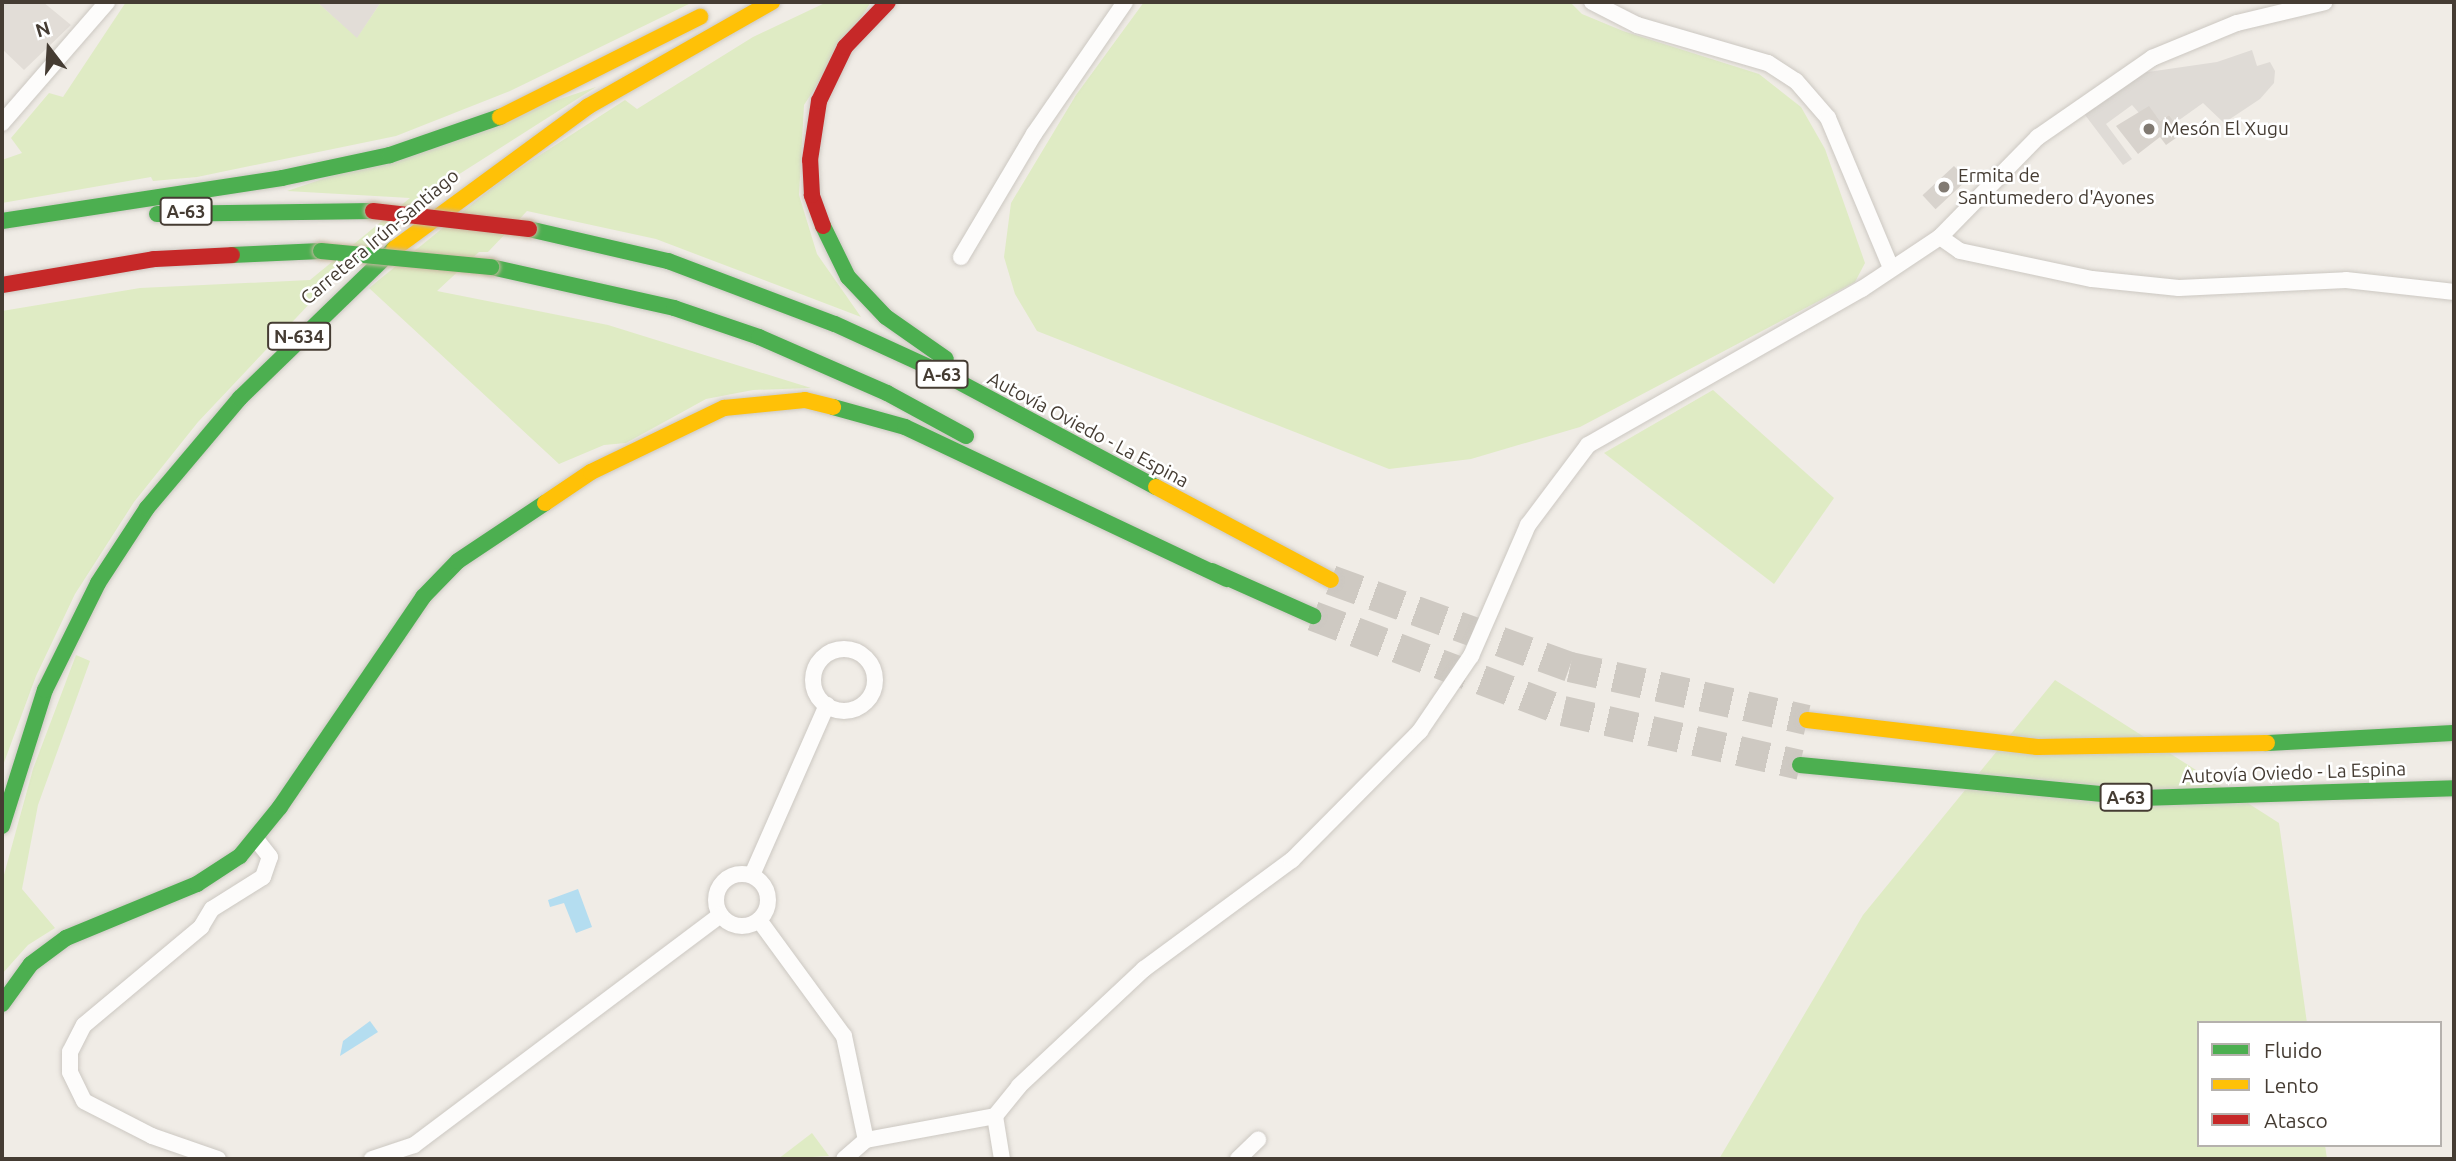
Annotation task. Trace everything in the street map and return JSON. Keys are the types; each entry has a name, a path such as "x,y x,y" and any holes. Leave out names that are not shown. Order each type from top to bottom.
{"highway":[{"name":"Carretera Irún-Santiago","path":"2,826 44,690 97,583 147,508 240,398 359,277 482,178 587,107 772,2"},
{"path":"888,2 867,18 845,47 813,128 812,195 833,255 864,296 907,333 1144,484"},
{"path":"2,221 282,178 390,155 500,117 722,7"},
{"name":"Autovía Oviedo - La Espina","path":"2,237 178,212 373,211 529,229 668,261 835,324 944,374 1144,484 1331,580"},
{"name":"A-63","path":"2,285 130,262 321,251 491,267 674,308 832,368 1227,579 1313,616"},
{"path":"2,1003 31,964 57,944 221,872 256,839 440,578 488,537 591,472 724,408 805,400 905,427 1227,579"},
{"name":"Autovía Oviedo - La Espina","path":"1807,720 2037,747 2292,743 2454,733"},
{"name":"Autovía Oviedo - La Espina","path":"1800,765 2141,798 2454,788"}],"street":[{"path":"2,123 107,2"},
{"path":"961,257 1034,134 1125,2"},
{"path":"1592,2 1637,25 1768,63 1796,81 1828,118 1891,268"},
{"path":"844,1159 866,1140 995,1116 1019,1086 1144,969 1292,860 1420,731 1471,656 1528,525 1588,445 1940,237 2038,137 2152,58 2237,23 2325,2"},
{"path":"1940,237 1960,251 2092,279 2179,288 2346,280 2454,292"},
{"path":"836,649 858,652 874,670 872,695 845,712 827,705 813,687 818,662 836,649"},
{"path":"752,875 827,705"},
{"path":"218,1159 152,1136 84,1101 70,1072 70,1052 85,1026 201,927 212,909 263,877 270,856 256,839"},
{"path":"738,874 752,875 768,892 759,920 742,927 720,915 715,901 721,884 738,874"},
{"path":"372,1159 414,1146 720,915"},
{"path":"759,920 844,1036 866,1140"},
{"path":"995,1116 1002,1159"},
{"path":"1238,1159 1258,1140"}],"shaded area":[{"path":"2,2 43,2 71,25 24,70 2,49"},
{"path":"317,2 381,2 357,39"},
{"path":"2252,50 2257,66 2270,62 2275,71 2274,83 2260,99 2224,123 2203,103 2175,123 2169,115 2160,121 2149,107 2140,114 2132,105 2106,124 2132,159 2123,165 2082,111 2141,73 2217,62"}],"green space":[{"path":"126,2 317,2 357,38 381,2 693,2 510,91 396,136 197,177 153,181 151,177 2,203 2,160 22,153 11,138 49,93 63,97"},
{"path":"827,2 871,2 804,105 799,195 817,254 861,317 656,239 527,211 488,252 479,252 437,291 608,325 811,388 753,390 706,399 626,443 604,445 559,464 369,288 503,179 625,100 637,109 753,37"},
{"path":"1144,2 1570,2 1582,14 1623,31 1759,74 1801,107 1825,149 1865,263 1855,282 1580,427 1471,459 1389,469 1037,331 1015,294 1004,257 1011,203 1076,95"},
{"path":"596,87 428,194 330,282 198,422 134,502 75,594 36,676 2,768 2,311 140,288 310,280 410,198 287,191"},
{"path":"1713,390 1834,498 1774,584 1604,453"},
{"path":"76,655 90,661 38,805 22,889 55,928 28,945 2,974 2,882 33,769"},
{"path":"2055,680 2279,823 2307,1021 2197,1021 2197,1147 2325,1147 2327,1159 1719,1159 1863,915"},
{"path":"812,1133 829,1156 778,1159"}],"water":[{"path":"578,889 592,927 576,933 564,903 550,907 548,900"},
{"path":"370,1021 378,1032 340,1056 343,1041"}],"building":[{"name":"Mesón El Xugu","path":"2149,106 2160,121 2169,115 2183,133 2166,145 2160,137 2138,154 2116,126"},
{"name":"Ermita de Santumedero d'Ayones","path":"1954,166 1967,180 1936,209 1923,195"}],"tunnel":[{"path":"1331,580 1570,667 1807,720"},
{"path":"1313,616 1563,711 1800,765"}],"traffic: fast":[{"path":"2,221 282,178 390,155 500,117"},
{"path":"157,214 373,211"},
{"path":"823,226 848,277 886,317 946,359"},
{"path":"529,229 668,261 835,324 944,374 1156,487"},
{"path":"2,826 45,690 98,583 147,508 240,398 394,249"},
{"path":"232,255 321,251"},
{"path":"321,251 491,267"},
{"path":"491,267 674,308 759,337 887,393 966,436"},
{"path":"833,407 905,427 1227,579"},
{"path":"2,1004 31,964 66,938 197,884 240,856 280,807 423,597 458,561 545,503"},
{"path":"1212,571 1313,616"},
{"path":"2267,743 2454,733"},
{"path":"1800,765 2141,798 2454,788"}],"traffic: slow":[{"path":"394,249 587,107 772,2"},
{"path":"500,117 700,17"},
{"path":"545,503 591,472 724,408 805,400 833,407"},
{"path":"1156,487 1331,580"},
{"path":"1807,720 2037,747 2267,743"}],"traffic: jam":[{"path":"823,226 812,195 810,160 819,101 845,47 888,2"},
{"path":"373,211 529,229"},
{"path":"2,285 154,259 232,255"}],"place":[{"name":"Mesón El Xugu","path":"2149,129"},
{"name":"Ermita de Santumedero d'Ayones","path":"1944,187"}]}
